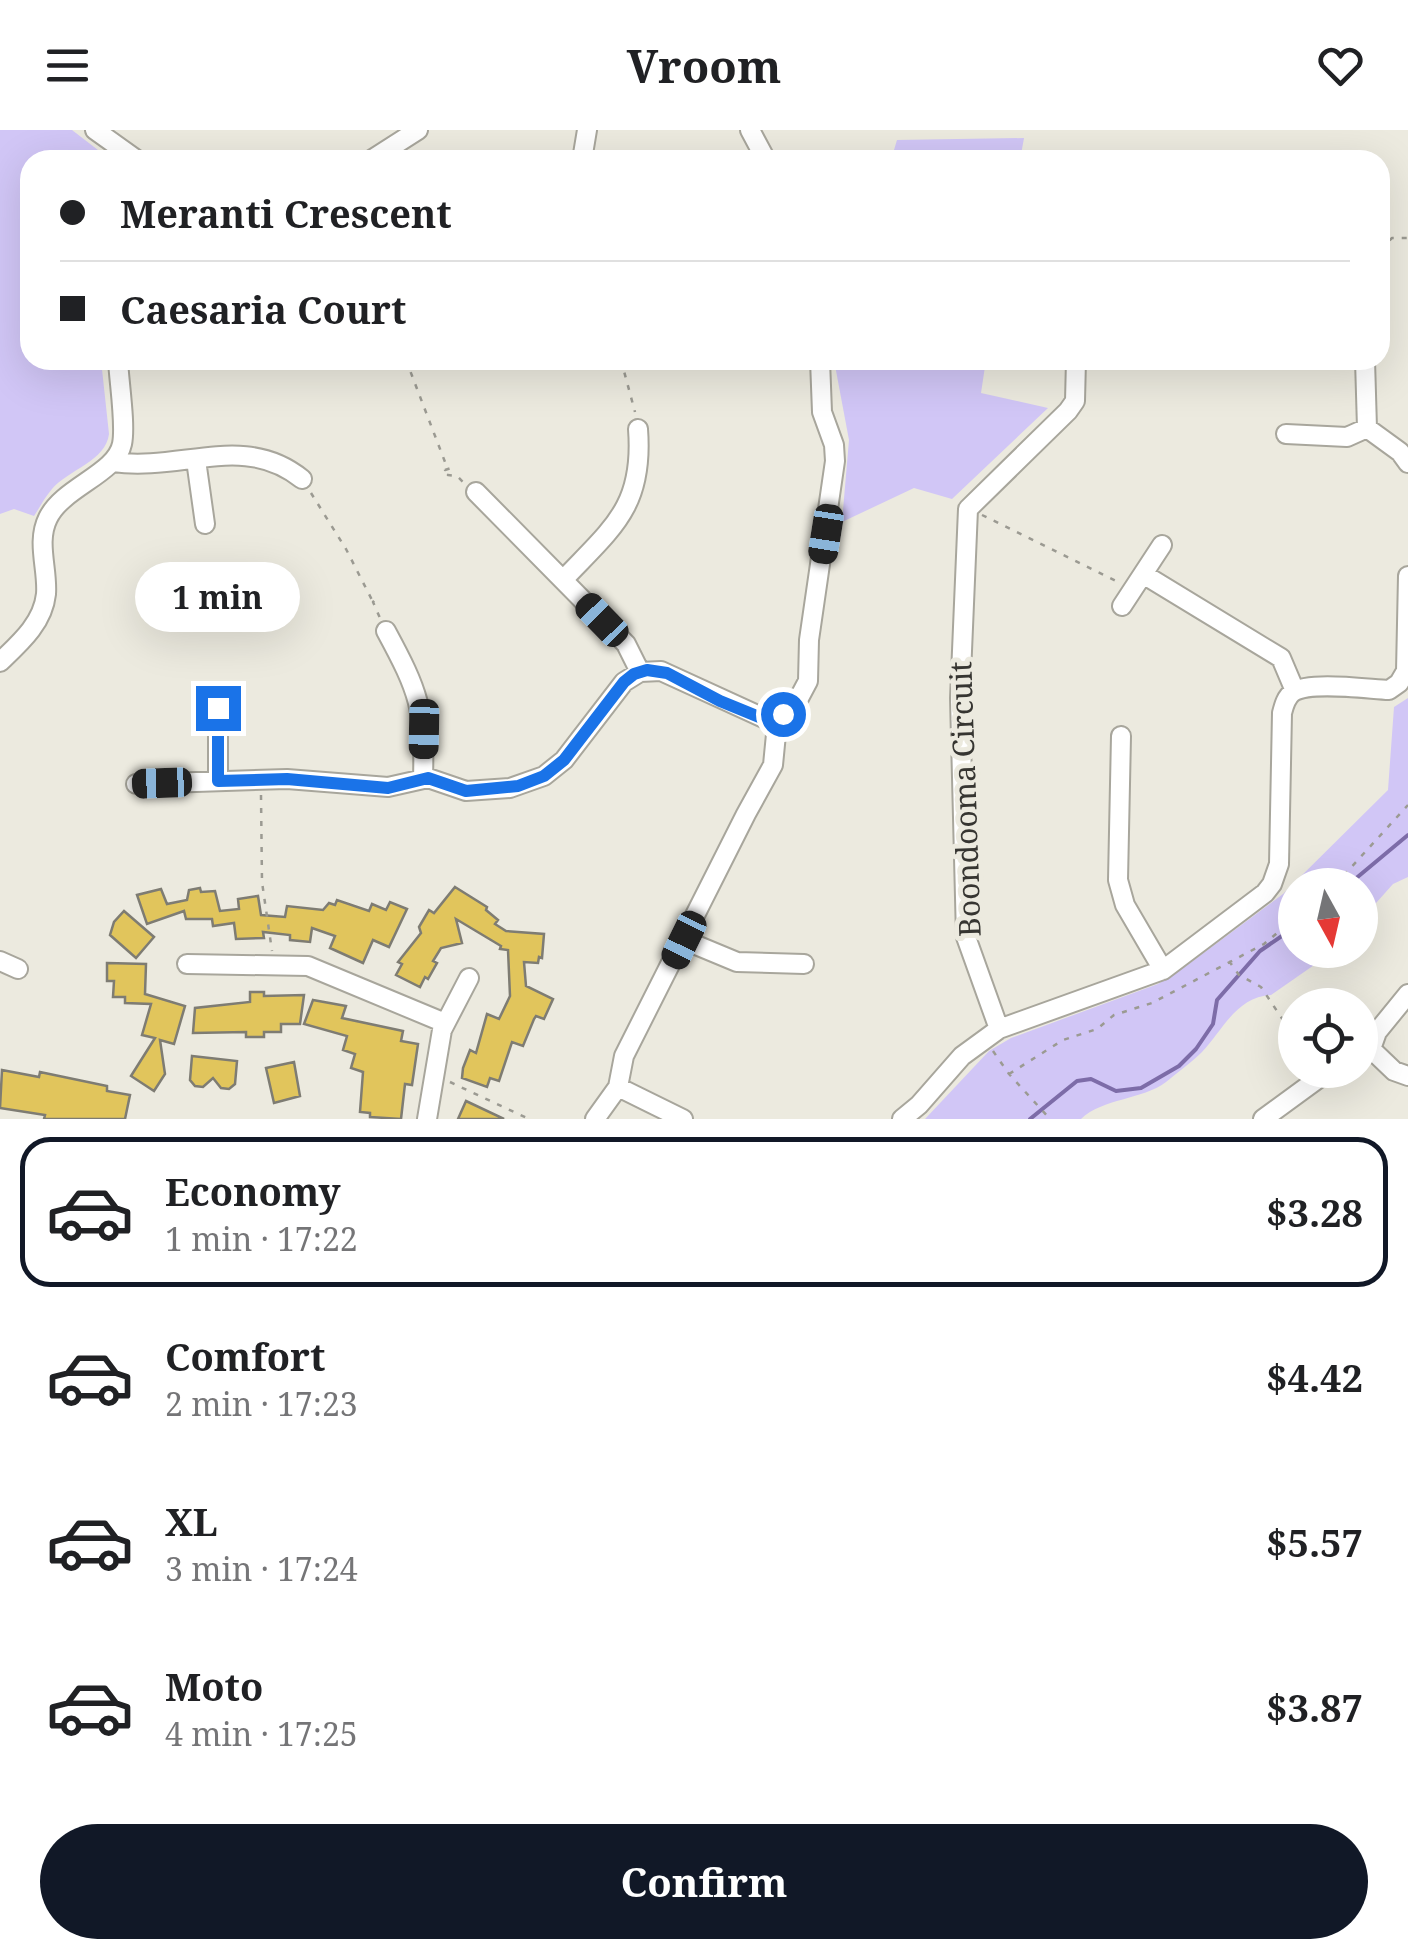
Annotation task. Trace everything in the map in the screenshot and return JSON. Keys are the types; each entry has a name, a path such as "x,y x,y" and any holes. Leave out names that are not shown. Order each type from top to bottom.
{"street":[{"path":"95,130 123,150"},
{"path":"387,150 418,130"},
{"path":"0,662 35,626 46,595 42,555 46,521 61,498 113,462 122,446 118,370"},
{"path":"596,1119 618,1087 624,1056 768,777 775,758 776,724 808,681 809,640 835,453 822,412 820,370"},
{"path":"968,508 1068,411 1075,400 1076,370"},
{"path":"1366,370 1367,428"},
{"path":"1286,434 1347,437 1367,428"},
{"path":"1367,428 1400,452 1408,463"},
{"path":"562,580 607,536 628,506 639,464 638,429"},
{"path":"113,462 142,466 235,455 261,456 282,463 302,479"},
{"path":"196,460 205,524"},
{"path":"476,492 626,644 640,672"},
{"name":"Boondooma Circuit","path":"968,508 960,698 966,937 992,1034"},
{"path":"1122,606 1162,545"},
{"path":"902,1119 919,1106 962,1056 992,1034 1163,970 1254,902 1276,876 1282,713 1286,700 1295,691 1312,688 1389,690 1399,683 1406,671 1408,576"},
{"path":"1138,582 1281,658 1295,691"},
{"path":"386,631 420,703 423,778"},
{"path":"136,784 260,779 319,780 388,788 423,778 466,791 510,788 534,781 564,760 624,682 640,672 654,670 776,724"},
{"path":"218,708 218,781"},
{"path":"1121,736 1120,894 1163,970"},
{"path":"684,940 737,962 804,964"},
{"path":"0,961 18,969"},
{"path":"187,964 272,964 322,970 445,1023"},
{"path":"427,1119 445,1023 470,978"},
{"path":"1378,1031 1408,994"},
{"path":"1378,1060 1408,1076"},
{"path":"618,1087 682,1119"},
{"path":"1262,1119 1305,1088"}],"path":[{"path":"410,370 445,470 450,468 446,473 457,476 476,492"},
{"path":"624,370 638,429"},
{"path":"302,479 346,549 372,600 377,600 373,602 386,631"},
{"path":"968,508 1138,582"},
{"path":"260,779 262,882 272,964"},
{"path":"1350,868 1408,805"},
{"path":"1009,1074 1063,1040 1097,1029 1114,1014 1152,1003 1264,944 1278,932"},
{"path":"1230,962 1239,974 1261,987 1278,1012"},
{"path":"992,1034 1009,1074 1050,1119"},
{"path":"434,1076 529,1119"}],"shaded area":[{"path":"0,130 72,130 98,150 20,150 20,370 102,370 109,434 101,451 59,482 34,516 14,509 0,514"},
{"path":"1024,138 1022,150 894,150 897,140"},
{"path":"836,370 984,370 981,393 1048,408 952,499 914,488 842,522 849,440"},
{"path":"1408,698 1408,877 1393,884 1378,901 1378,868 1309,868 1388,790 1394,707"},
{"path":"1278,898 1278,968 1310,968 1271,995 1239,1008 1202,1052 1166,1082 1100,1107 1081,1119 925,1119 989,1051 1011,1038 1158,984"}],"building":[{"path":"455,887 487,907 498,920 495,924 506,931 544,934 542,958 538,963 524,962 526,986 553,999 544,1019 534,1019 523,1046 512,1042 499,1081 490,1078 487,1087 462,1078 463,1068 470,1050 476,1053 487,1014 499,1019 510,996 508,950 500,949 501,946 456,919 462,943 441,948 433,961 437,963 420,987 396,975 402,964 398,962 421,933 419,927 429,910 434,913"},
{"path":"200,888 201,892 215,891 220,911 239,909 238,899 258,896 261,915 285,917 287,906 323,910 337,900 369,911 372,904 386,910 390,902 407,909 389,947 373,940 363,963 330,948 335,936 312,928 310,942 263,932 264,938 236,939 234,923 213,926 212,919 186,919 184,911 147,924 137,895 161,889 167,904 187,900 189,890"},
{"path":"124,911 154,937 136,958 110,935 114,922"},
{"path":"107,963 146,964 145,994 185,1006 174,1044 160,1040 165,1074 154,1091 131,1076 155,1038 142,1035 151,1004 125,1003 125,997 113,997 114,981 107,981"},
{"path":"250,992 264,992 264,996 304,995 300,1024 281,1024 281,1032 264,1032 264,1037 246,1037 246,1032 193,1033 195,1008 250,1002"},
{"path":"313,1000 346,1006 342,1018 403,1031 401,1041 418,1044 412,1085 405,1084 401,1119 370,1117 370,1113 360,1112 363,1072 351,1068 355,1054 343,1050 347,1036 304,1024"},
{"path":"192,1056 237,1061 235,1084 229,1089 221,1088 213,1078 203,1087 195,1086 190,1080"},
{"path":"294,1062 300,1096 274,1103 266,1068"},
{"path":"2,1070 39,1077 40,1072 107,1086 107,1091 130,1095 125,1119 44,1119 45,1115 0,1108"},
{"path":"466,1101 504,1119 458,1119"}],"waterway":[{"path":"1368,868 1408,835"},
{"path":"1030,1119 1077,1081 1091,1079 1116,1091 1141,1088 1179,1066 1213,1024 1217,1000 1260,951 1278,939"}],"route":[{"path":"218,708 218,781 287,779 388,788 428,778 466,791 518,786 554,769 624,682 640,672 667,673 776,724 783,714"}]}
